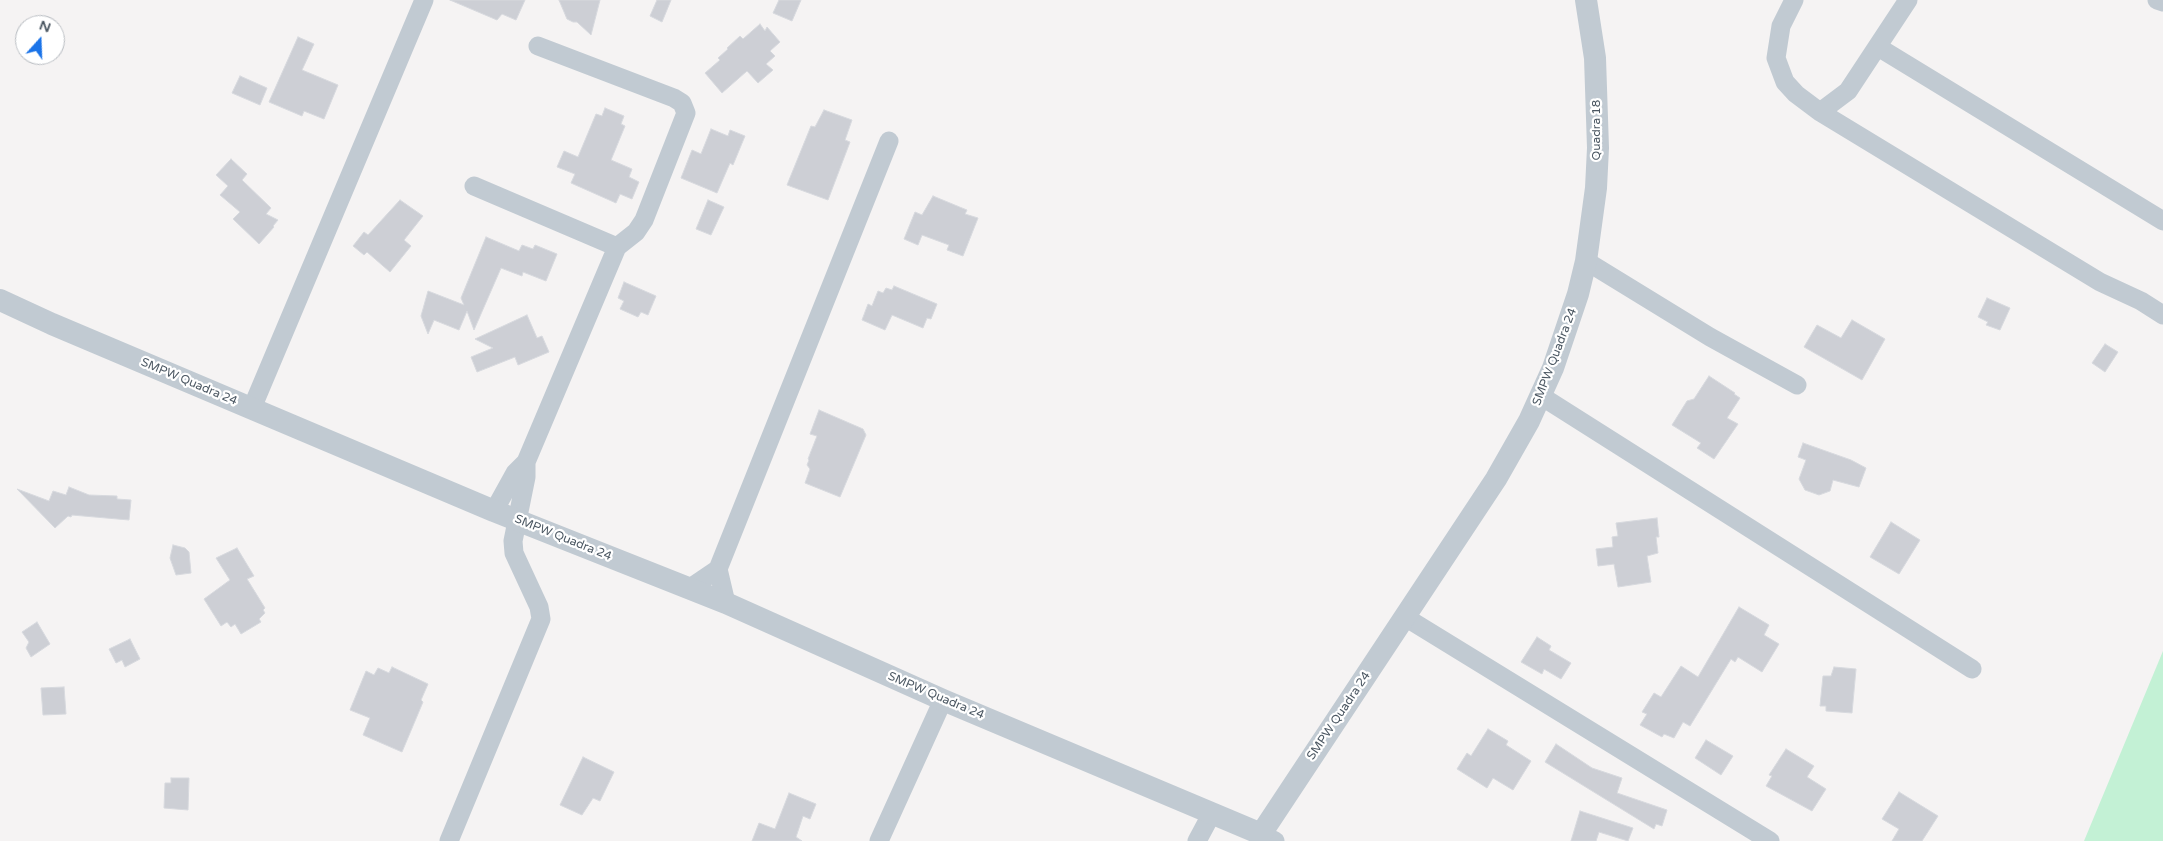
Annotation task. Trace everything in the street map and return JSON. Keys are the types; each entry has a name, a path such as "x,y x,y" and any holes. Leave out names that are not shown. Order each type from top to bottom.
{"street":[{"path":"252,408 370,132 424,0"},
{"name":"Quadra 18","path":"1586,0 1596,58 1598,148 1592,224 1586,261"},
{"path":"1794,0 1781,26 1776,58 1785,82 1796,94 1820,112 2100,282 2141,301 2163,315"},
{"path":"1820,112 1848,91 1908,0"},
{"path":"2158,0 2163,2"},
{"path":"494,511 515,473 526,462 617,247 636,232 644,220 685,120 685,108 674,98 538,46"},
{"path":"1878,47 2163,221"},
{"path":"690,588 718,569 889,140"},
{"path":"474,186 617,247"},
{"path":"1586,261 1710,337 1796,385"},
{"name":"SMPW Quadra 24","path":"0,300 494,511 726,603 943,700 1268,837 1405,617 1496,479 1541,396 1566,332 1586,261"},
{"path":"1541,396 1972,669"},
{"path":"449,841 541,619 538,607 514,553 513,541 526,477 526,462"},
{"path":"718,569 726,603"},
{"path":"1405,617 1770,841"},
{"path":"879,841 943,700"},
{"path":"1197,841 1212,813"}],"green space":[{"path":"2163,651 2163,841 2084,841"}],"building":[{"path":"450,0 525,0 516,20 502,14 497,20"},
{"path":"559,0 600,0 591,35 577,22 567,19"},
{"path":"657,0 671,0 662,22 650,16"},
{"path":"779,0 801,0 792,21 773,13"},
{"path":"760,24 765,31 767,27 780,42 770,51 775,56 766,64 773,70 758,83 747,71 722,93 705,73 720,60 718,58 740,36 743,39"},
{"path":"298,37 314,44 302,70 338,85 324,119 304,111 302,116 269,102"},
{"path":"240,76 267,88 260,105 232,93"},
{"path":"605,108 624,116 621,124 625,126 611,160 632,169 629,177 639,182 632,199 620,194 616,203 571,183 575,174 557,167 564,151 578,157 596,114 602,116"},
{"path":"824,110 852,120 845,140 850,142 828,200 787,185 811,126 815,127"},
{"path":"711,129 728,136 730,130 745,136 733,165 730,163 717,193 681,178 692,150 701,154"},
{"path":"231,159 247,174 242,180 271,208 266,214 278,220 259,244 233,219 240,212 220,195 228,186 216,175"},
{"path":"933,196 967,210 965,214 978,218 963,256 947,250 949,245 922,235 918,245 904,239 915,212 922,215"},
{"path":"400,200 423,216 404,240 411,246 390,272 367,252 364,255 353,246 364,232 368,235"},
{"path":"708,200 724,207 711,235 696,229"},
{"path":"486,237 519,251 522,245 533,249 535,245 557,254 546,281 523,272 522,276 501,268 474,330 467,311 459,330 434,320 428,334 421,316 428,291 464,305 461,298"},
{"path":"624,282 656,296 648,315 641,312 638,317 620,309 624,301 618,298"},
{"path":"894,286 937,304 931,319 927,318 923,328 892,315 885,330 862,320 868,304 872,306 878,291 883,293 886,288 892,290"},
{"path":"1987,298 2010,308 2000,330 1986,325 1988,322 1978,317"},
{"path":"527,315 537,338 542,336 549,352 518,365 515,357 477,372 471,357 493,348 475,339"},
{"path":"1852,320 1885,339 1862,380 1804,347 1817,325 1841,338"},
{"path":"2105,344 2118,352 2105,372 2092,363"},
{"path":"1709,376 1740,398 1727,418 1738,424 1714,459 1697,448 1701,443 1672,425 1687,401 1694,399"},
{"path":"819,410 863,429 866,435 840,497 805,483 810,469 807,465 808,459 817,436 810,434"},
{"path":"1803,443 1851,460 1866,468 1859,487 1833,480 1830,491 1819,495 1805,490 1799,479 1806,460 1798,457"},
{"path":"69,487 89,495 117,496 117,499 131,500 129,520 72,515 71,517 68,516 55,528 17,489 49,501 53,491 66,495"},
{"path":"1657,518 1659,537 1656,537 1658,553 1647,556 1651,582 1618,587 1614,564 1598,566 1596,549 1613,547 1612,537 1618,536 1616,523"},
{"path":"1891,522 1920,540 1899,574 1870,557"},
{"path":"173,545 185,548 189,552 191,573 176,575 170,558"},
{"path":"237,548 254,576 247,579 265,608 263,610 265,613 259,619 261,622 241,634 235,624 231,627 227,622 221,626 204,599 230,580 216,558"},
{"path":"1739,607 1769,625 1764,635 1779,644 1762,672 1738,657 1735,662 1731,659 1690,726 1683,722 1674,738 1664,734 1662,737 1640,725 1647,714 1642,712 1654,693 1661,697 1681,666 1698,677"},
{"path":"37,622 50,644 31,657 26,648 29,642 22,632"},
{"path":"1537,637 1551,646 1549,650 1571,663 1561,679 1544,669 1542,674 1521,662"},
{"path":"130,639 140,659 125,667 122,660 116,663 109,649"},
{"path":"392,667 428,684 421,700 423,702 402,752 363,735 370,718 350,710 366,671 374,675 378,668 389,673"},
{"path":"1834,667 1856,669 1852,713 1826,711 1826,706 1820,706 1823,676 1831,676"},
{"path":"64,687 66,714 43,715 41,688"},
{"path":"1488,729 1508,741 1506,745 1531,761 1513,790 1493,778 1487,788 1457,769 1467,753 1471,756"},
{"path":"1706,740 1733,756 1721,775 1695,758"},
{"path":"1556,744 1592,768 1622,778 1617,793 1667,810 1662,826 1656,824 1654,829 1545,762"},
{"path":"1786,749 1814,766 1807,777 1826,789 1812,811 1766,786 1772,776 1769,775"},
{"path":"583,757 614,772 600,801 593,798 582,815 560,805"},
{"path":"171,778 189,778 188,810 164,808 165,783 171,783"},
{"path":"1899,792 1938,816 1922,841 1892,841 1899,829 1882,819"},
{"path":"789,793 816,804 810,819 803,816 796,837 802,841 752,841 759,823 775,829"},
{"path":"1580,811 1633,828 1628,841 1599,832 1596,841 1571,841"}]}
